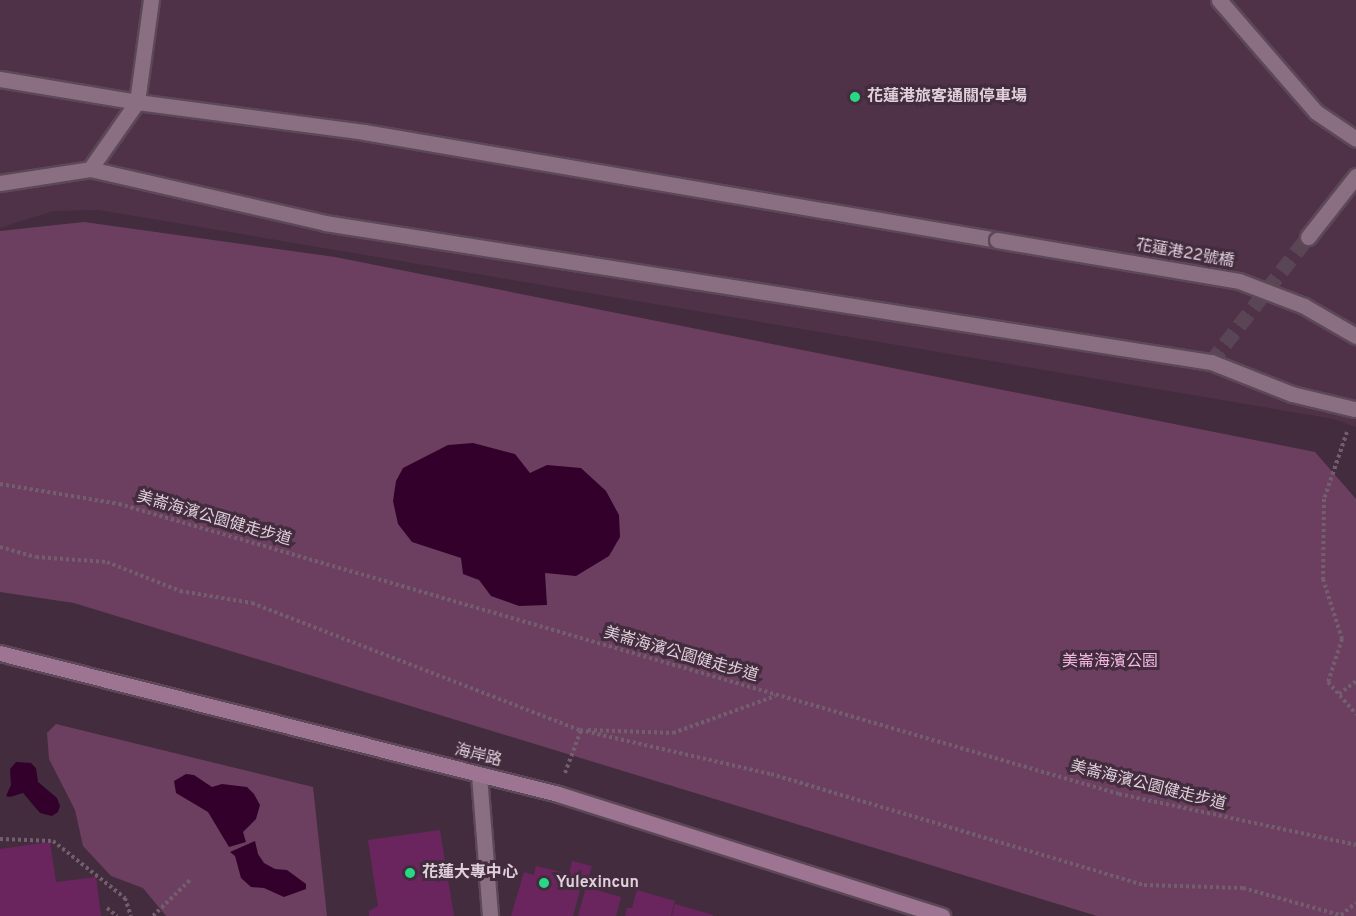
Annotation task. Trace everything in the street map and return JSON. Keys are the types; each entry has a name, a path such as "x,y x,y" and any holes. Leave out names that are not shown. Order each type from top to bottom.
{"main road":[{"name":"海岸路","path":"0,653 558,794 942,916"}],"street":[{"path":"90,169 136,102 151,0"},
{"path":"1219,0 1316,112 1356,139"},
{"name":"花蓮港22號橋","path":"0,79 136,102 364,132 1239,281 1304,306 1356,336"},
{"path":"0,183 90,169 325,223 1211,362 1292,394 1354,409"},
{"path":"1308,237 1356,176"},
{"path":"480,775 490,916"}],"path":[{"path":"1354,409 1324,499 1323,579 1342,639 1328,682 1356,714"},
{"name":"美崙海濱公園健走步道","path":"0,484 119,504 1119,794 1355,844"},
{"path":"0,547 36,556 107,562 180,591 252,603 580,730 771,774 1144,885 1243,888 1342,915 1356,903"},
{"path":"1339,694 1356,681"},
{"path":"580,730 673,733 776,696"},
{"path":"558,794 580,730"},
{"path":"0,839 53,841 125,898 132,916"},
{"path":"153,916 190,880"},
{"path":"107,908 117,916"}],"shaded area":[{"path":"0,0 1356,0 1356,427 1334,419 99,210 53,211 0,228"},
{"path":"473,443 515,454 530,473 547,465 581,468 606,491 619,515 620,537 609,556 576,576 545,573 547,605 519,606 491,596 479,580 463,574 461,558 412,542 398,524 393,501 396,481 403,468 448,445"},
{"path":"16,762 31,763 36,768 38,782 57,798 60,806 58,812 52,816 40,813 23,793 6,796 11,785 10,769"},
{"path":"186,774 194,775 212,787 222,784 247,787 254,794 260,805 256,819 243,832 246,842 229,847 208,812 176,793 174,781"},
{"path":"255,841 258,854 264,863 275,869 287,870 306,884 306,889 284,897 264,888 251,887 241,878 235,856 230,852"}],"green space":[{"name":"美崙海濱公園","path":"84,222 335,257 1315,452 1356,499 1356,916 1097,916 74,603 0,592 0,231"},
{"path":"56,724 313,787 327,916 166,916 143,888 111,876 83,846 75,810 49,759 47,733"}],"building":[{"name":"花蓮大專中心","path":"440,830 454,916 369,916 369,911 378,906 368,840"},
{"path":"50,842 56,882 96,877 101,916 0,916 0,849"},
{"path":"572,861 592,866 587,881 583,879 573,916 511,916 524,872 534,875 536,866 569,874"},
{"path":"586,887 621,897 616,916 578,916"},
{"path":"637,890 675,901 671,916 625,916 627,908 632,908"},
{"path":"675,904 713,915 713,916 672,916"}],"tunnel":[{"path":"1211,362 1308,237"}],"place":[{"name":"花蓮港旅客通關停車場","path":"855,97"},
{"name":"花蓮大專中心","path":"410,873"},
{"name":"Yulexincun","path":"544,883"}]}
